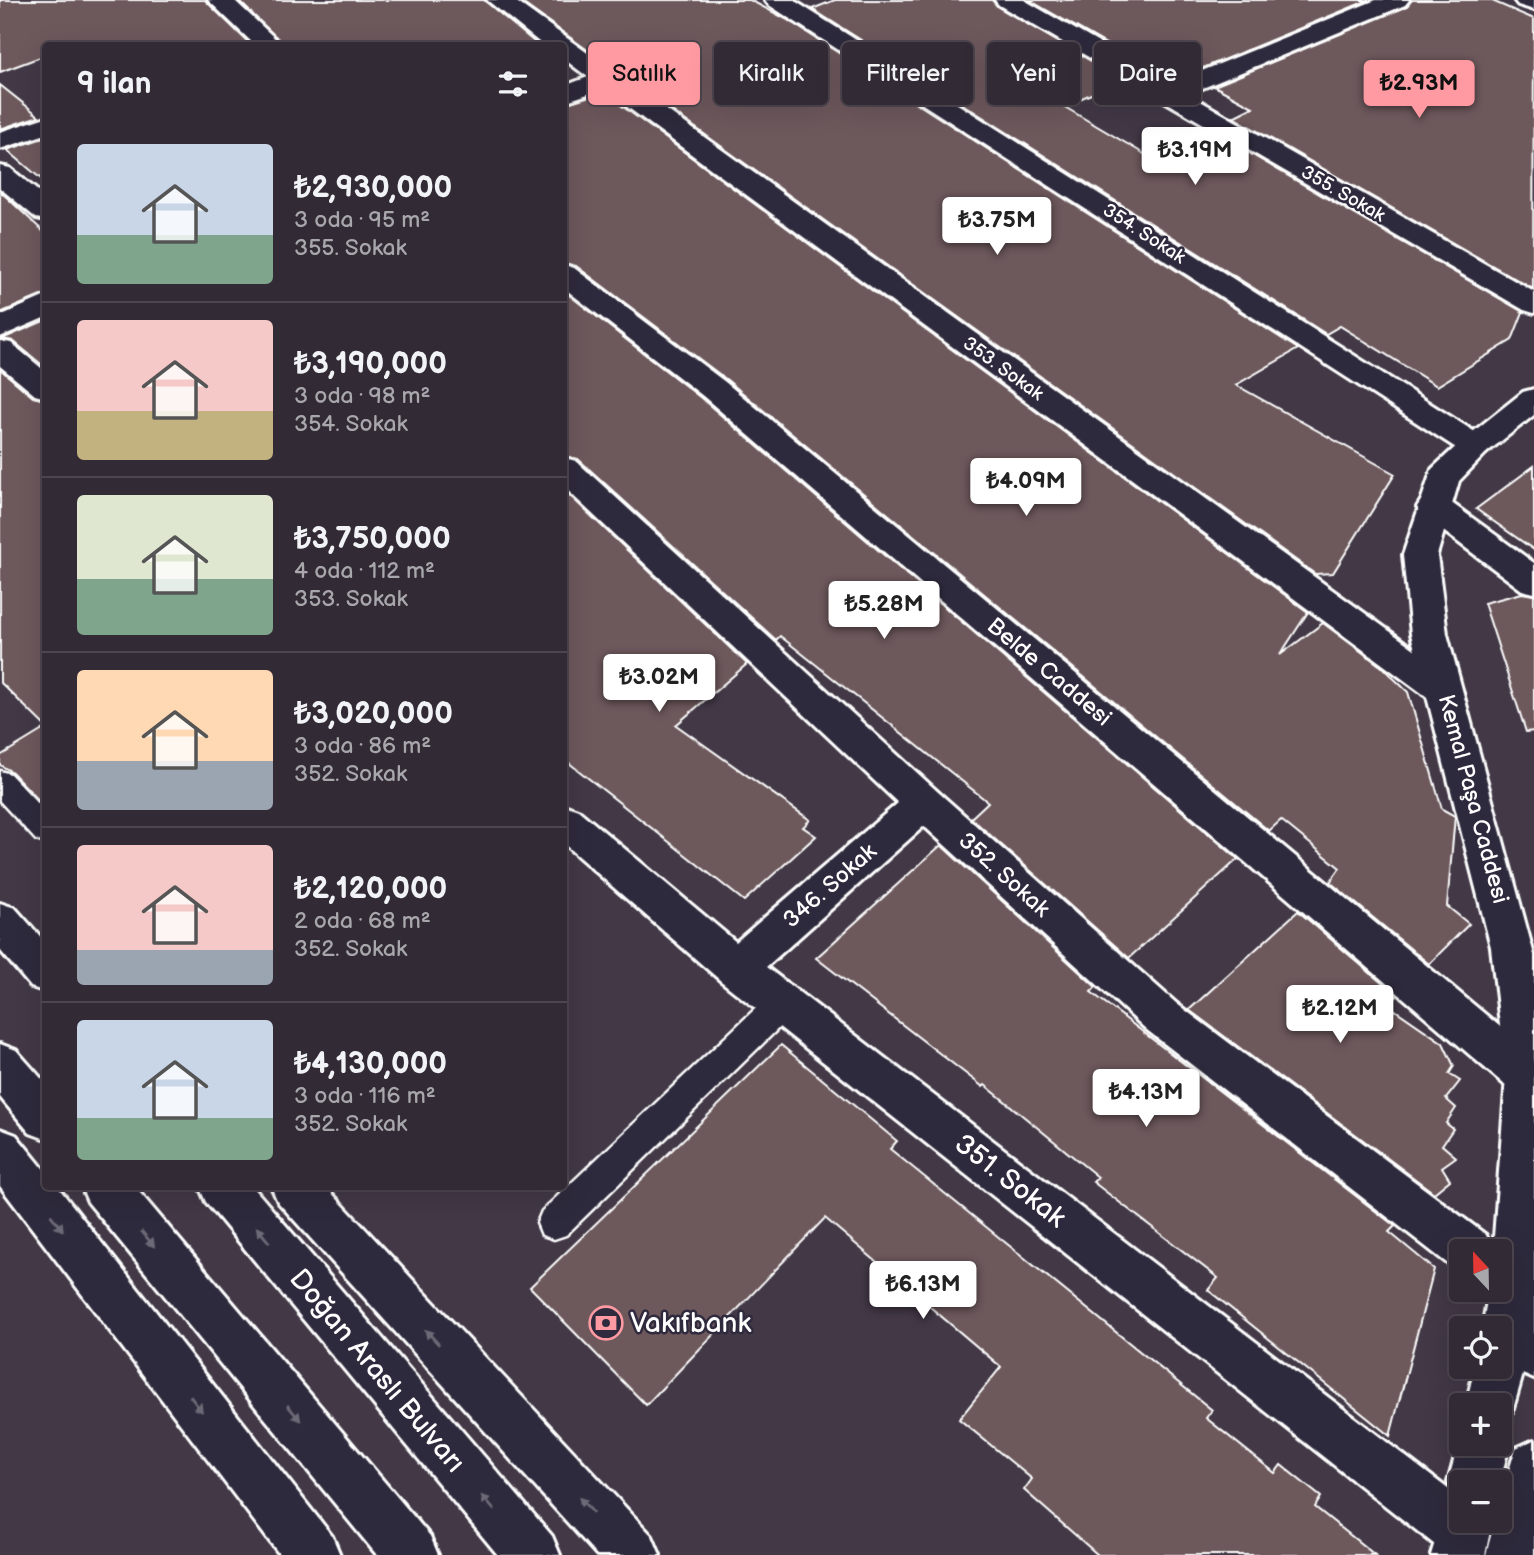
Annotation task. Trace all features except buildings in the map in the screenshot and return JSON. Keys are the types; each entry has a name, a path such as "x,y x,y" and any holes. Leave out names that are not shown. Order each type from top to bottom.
{"street":[{"path":"220,0 267,42"},
{"name":"353. Sokak","path":"499,0 555,42"},
{"name":"355. Sokak","path":"1007,0 1094,50"},
{"path":"1201,80 1397,0"},
{"path":"1527,0 1534,4"},
{"name":"354. Sokak","path":"791,2 1475,446"},
{"name":"353. Sokak","path":"567,51 588,66"},
{"path":"567,94 588,86"},
{"name":"353. Sokak","path":"641,105 1443,689"},
{"name":"355. Sokak","path":"1190,105 1534,304"},
{"path":"0,141 42,126"},
{"path":"0,174 42,209"},
{"name":"Belde Caddesi","path":"567,276 714,389 1528,1077"},
{"path":"0,328 42,307"},
{"path":"0,350 42,385"},
{"name":"Kemal Paşa Caddesi","path":"1510,1316 1516,1282 1528,1077 1512,947 1429,634 1420,555 1444,477 1475,446 1534,399"},
{"name":"352. Sokak","path":"567,472 924,803 1162,1017 1453,1239"},
{"path":"1434,507 1534,580"},
{"name":"346. Sokak","path":"736,968 924,803"},
{"name":"351. Sokak","path":"567,824 736,968 1462,1536"},
{"path":"0,910 42,943"},
{"path":"0,920 42,969"},
{"path":"0,1064 42,1113"},
{"path":"0,1150 313,1555"},
{"path":"107,1190 411,1555"},
{"name":"Doğan Araslı Bulvarı","path":"225,1190 533,1555"},
{"path":"298,1190 633,1555"},
{"name":"Kemal Paşa Caddesi","path":"1516,1282 1534,1354"},
{"path":"1513,1555 1534,1466"}],"lane":[{"path":"0,782 42,828"},
{"path":"554,1223 782,1004"}],"place":[{"name":"Vakıfbank","path":"606,1323"}]}
